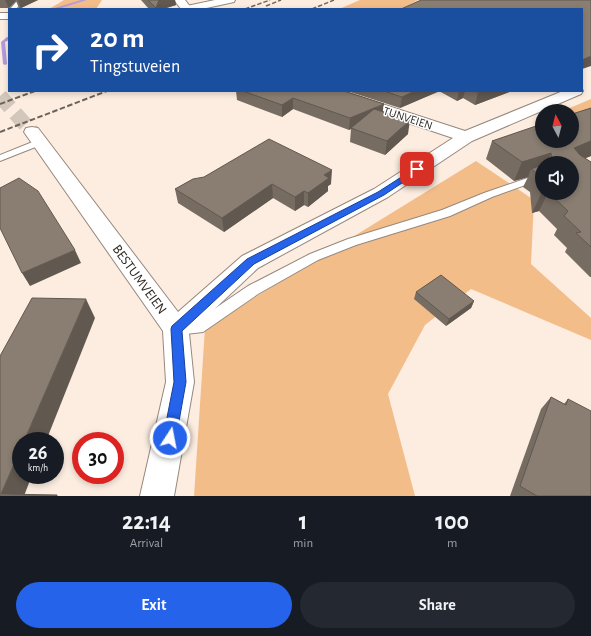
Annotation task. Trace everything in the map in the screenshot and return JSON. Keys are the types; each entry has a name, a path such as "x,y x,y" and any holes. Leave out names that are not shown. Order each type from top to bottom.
{"street":[{"path":"179,0 186,8"},
{"path":"192,8 230,0"},
{"name":"TUNVEIEN","path":"330,92 466,137"},
{"path":"176,329 250,262 381,193 466,137 574,92"},
{"name":"BESTUMVEIEN","path":"36,137 176,329 180,382 158,496"}],"lane":[{"path":"13,8 21,0"},
{"path":"0,158 36,137"},
{"path":"176,329 198,328 253,290 314,257 352,242 446,213 488,195 535,178"}],"shaded area":[{"path":"64,0 102,0 97,8 51,8"},
{"path":"360,0 418,0 403,8 341,8"},
{"path":"591,99 591,117 579,114 579,104"},
{"path":"476,161 534,200 531,264 591,318 591,340 471,289 425,325 388,394 415,496 194,496 205,328"}],"building":[{"path":"148,0 159,0 156,8"},
{"path":"421,0 591,0 591,56 583,60 583,8 403,8"},
{"path":"246,92 347,92 384,104 350,118 293,98 282,105"},
{"path":"387,92 413,92 402,97"},
{"path":"591,108 591,141 579,146 579,112"},
{"path":"374,109 410,120 387,141 351,128"},
{"path":"535,126 535,148 574,148 580,155 591,162 591,247 576,233 581,232 564,216 568,211 556,200 579,200 579,156 551,156 551,153 535,156 535,158 522,162 492,141"},
{"path":"269,139 332,170 324,175 329,178 308,193 304,191 295,197 272,184 222,218 175,189 193,179 204,177"},
{"path":"19,178 38,191 75,250 22,273 0,228 0,188"},
{"path":"441,275 474,301 449,319 416,292"},
{"path":"32,298 86,299 28,432 12,432 12,469 1,494 57,496 0,496 0,356"},
{"path":"551,397 566,405 568,399 591,411 591,496 537,496 520,486"}],"waterway":[{"path":"57,8 85,0"},
{"path":"5,64 3,42 8,39"}],"tunnel":[{"path":"0,96 32,132"}],"railway":[{"path":"248,8 270,0"},
{"path":"266,6 281,0"},
{"path":"314,8 334,0"},
{"path":"0,104 32,92"},
{"path":"0,132 104,92"}],"route":[{"path":"170,438 180,382 176,329 250,262 381,193 417,169"}]}
